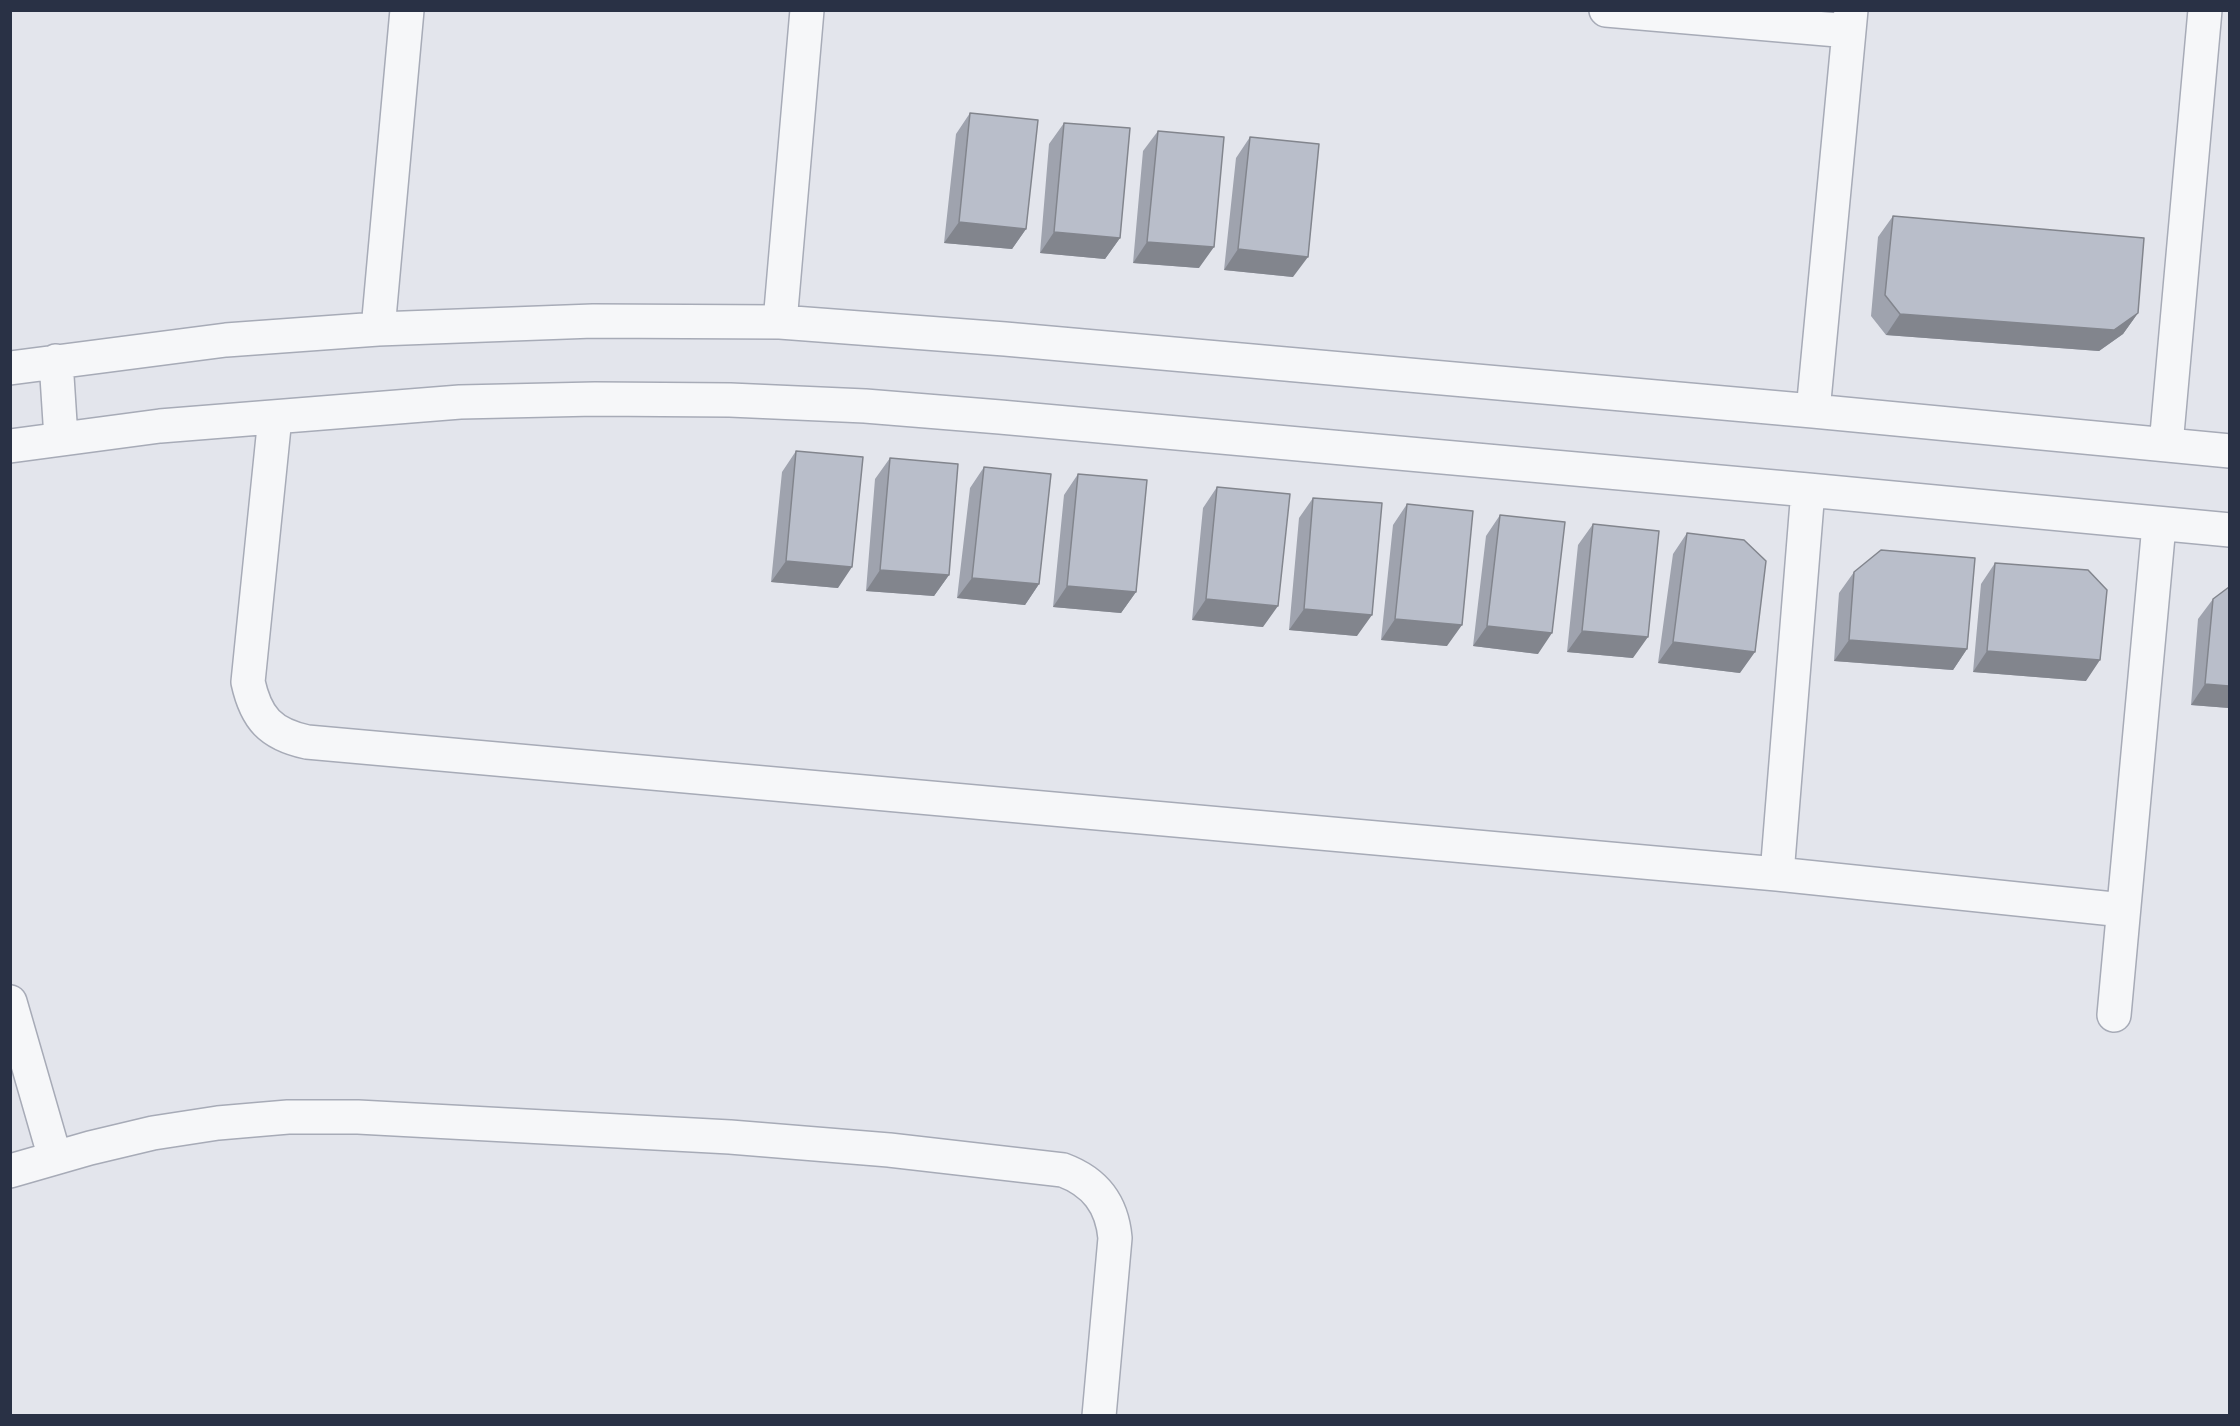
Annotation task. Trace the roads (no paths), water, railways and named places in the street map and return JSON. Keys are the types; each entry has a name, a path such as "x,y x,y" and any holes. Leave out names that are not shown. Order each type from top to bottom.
{"street":[{"path":"378,329 406,10"},
{"path":"780,322 807,10"},
{"path":"1606,10 1850,21 1813,411"},
{"path":"2166,445 2205,10"},
{"path":"10,368 226,340 378,329 593,321 780,322 993,338 1813,411 2229,451"},
{"path":"56,361 61,438"},
{"path":"10,446 160,426 460,402 595,399 730,400 854,406 1000,417 2229,530"},
{"path":"275,417 248,682 252,699 260,715 272,729 289,738 307,742 1777,874 2123,910"},
{"path":"1777,874 1808,490"},
{"path":"2114,1015 2159,525"},
{"path":"10,1002 54,1158"},
{"path":"10,1171 153,1133 288,1118 357,1117 730,1137 889,1150 1063,1170 1077,1175 1101,1195 1114,1223 1115,1238 1099,1416"}]}
